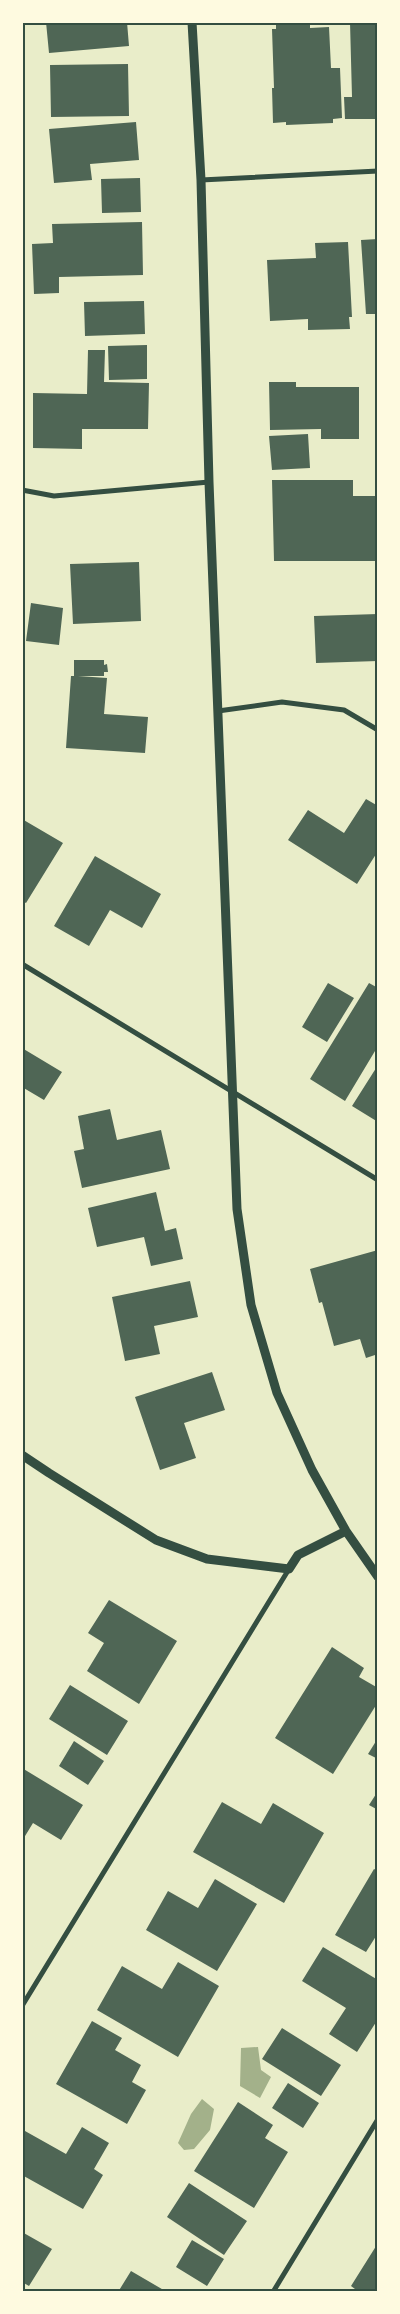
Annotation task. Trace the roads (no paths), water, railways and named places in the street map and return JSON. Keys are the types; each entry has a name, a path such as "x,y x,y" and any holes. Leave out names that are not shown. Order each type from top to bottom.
{"street":[{"path":"192,22 201,180 209,482 237,1209 251,1304 277,1393 312,1470 346,1530 378,1577"},
{"path":"201,180 378,171"},
{"path":"22,490 54,496 209,482"},
{"path":"218,711 282,702 344,710 378,730"},
{"path":"22,964 378,1180"},
{"path":"22,1455 49,1474 156,1540 207,1559 289,1569"},
{"path":"22,2006 298,1555 346,1530"},
{"path":"273,2292 378,2118"}]}
